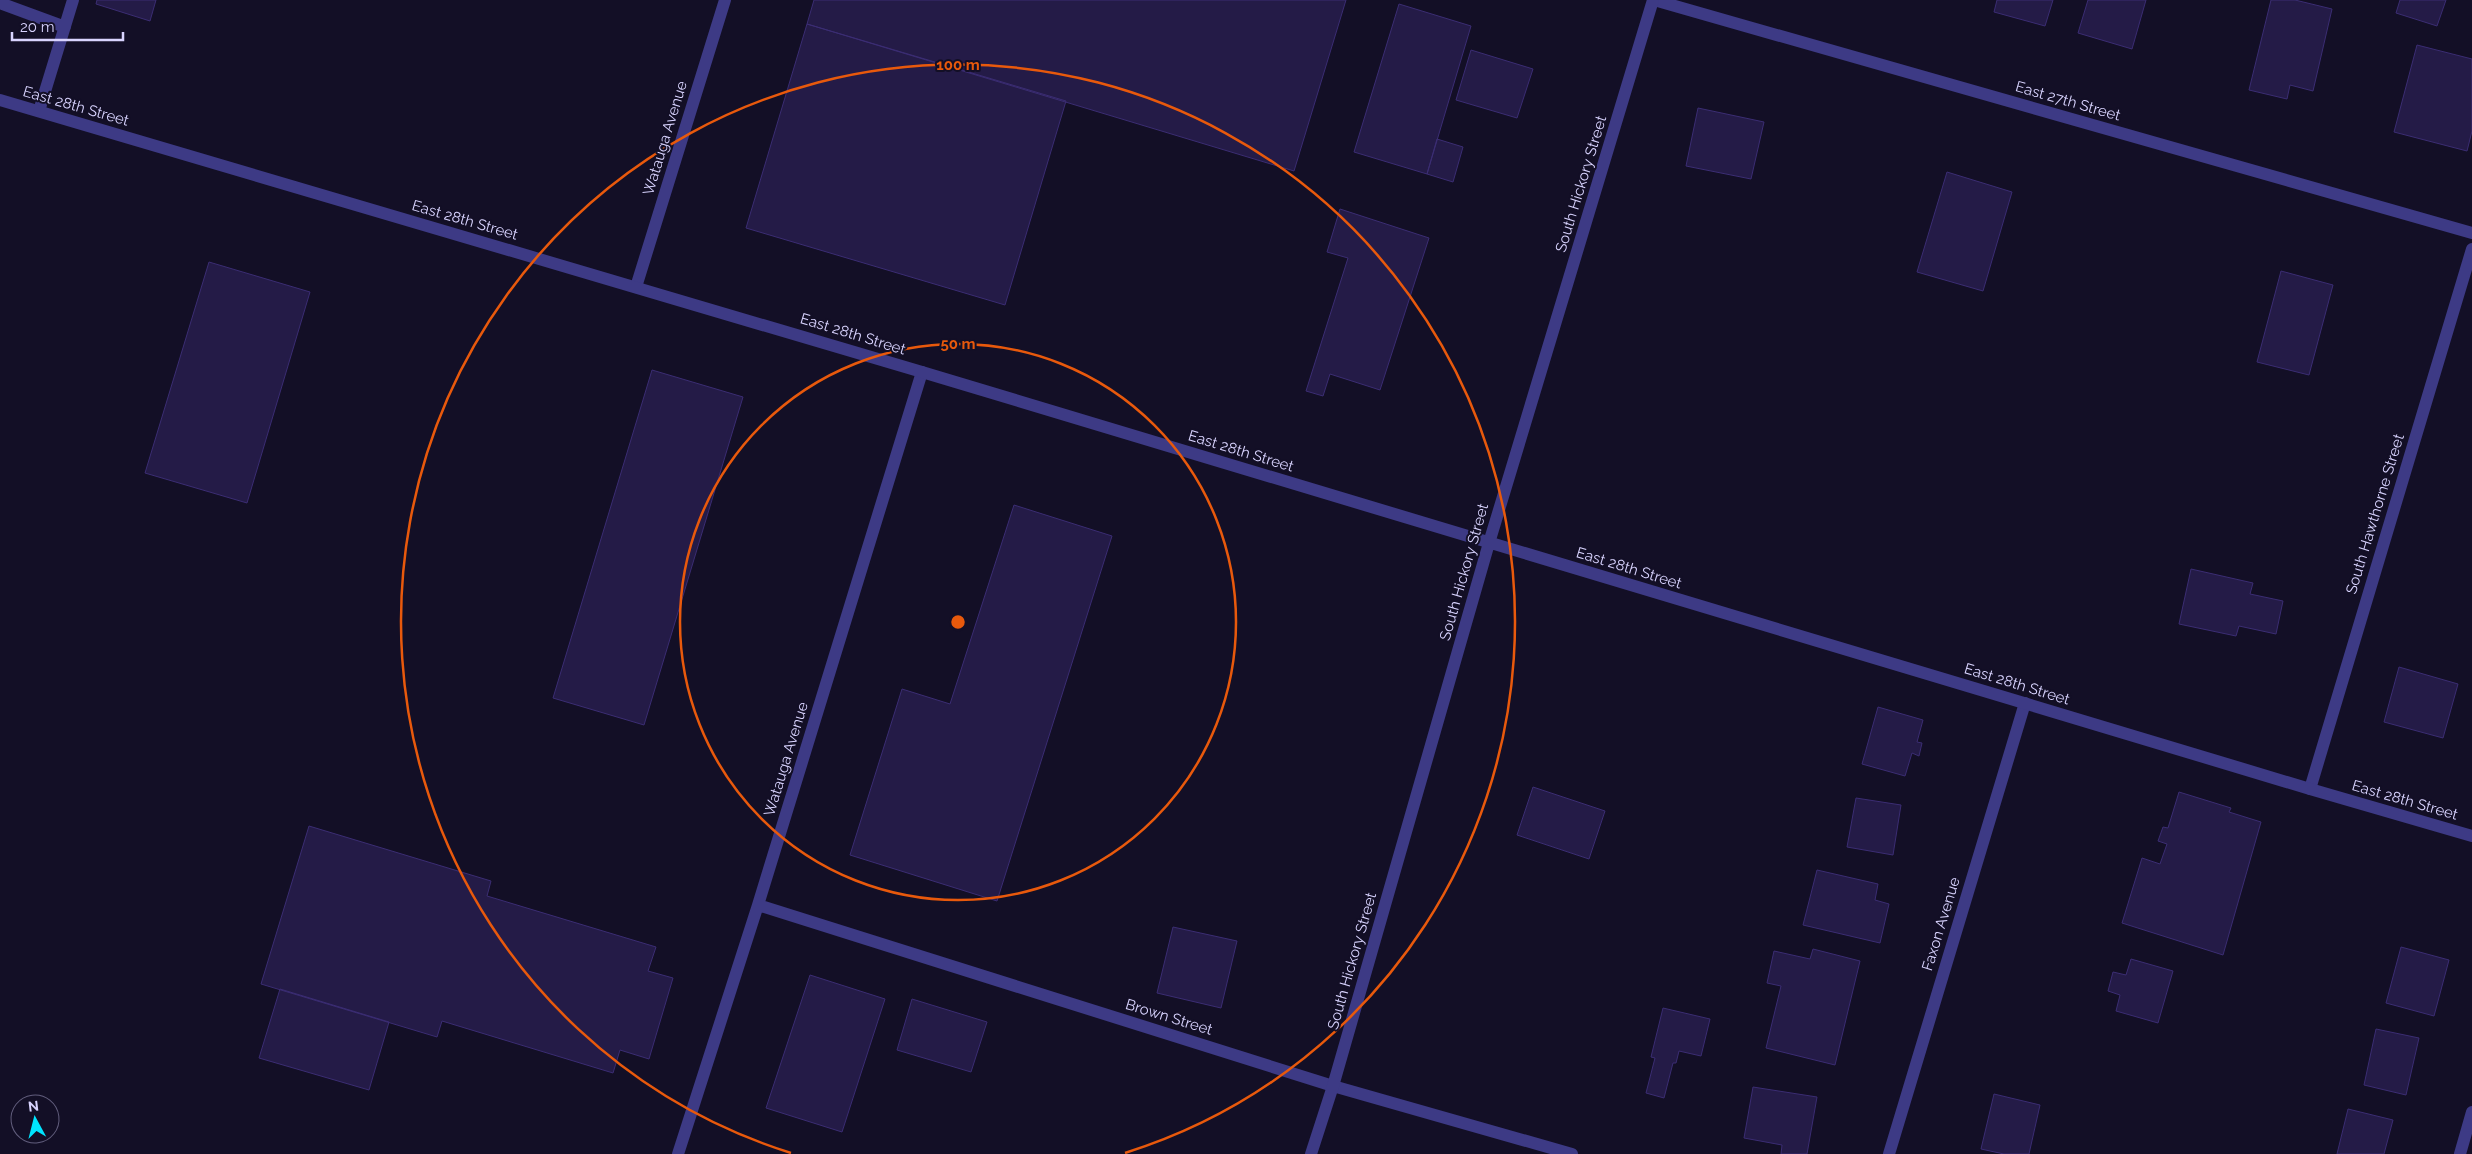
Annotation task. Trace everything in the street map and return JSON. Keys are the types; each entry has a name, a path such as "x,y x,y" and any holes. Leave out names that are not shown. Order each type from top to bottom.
{"street":[{"path":"39,112 73,0"},
{"name":"Watauga Avenue","path":"636,287 726,0"},
{"name":"East 27th Street","path":"1654,0 2472,233"},
{"name":"South Hickory Street","path":"1311,1154 1333,1086 1489,543 1654,0"},
{"path":"0,3 65,27"},
{"name":"East 28th Street","path":"0,100 922,372 2472,836"},
{"name":"South Hawthorne Street","path":"2310,789 2472,249"},
{"name":"Watauga Avenue","path":"678,1154 758,905 922,372"},
{"name":"Faxon Avenue","path":"1889,1154 2025,703"},
{"name":"Brown Street","path":"758,905 1333,1086 1572,1154"},
{"path":"2460,1154 2472,1112"}],"building":[{"path":"97,0 156,0 150,21 96,4"},
{"path":"814,0 1346,0 1294,171 807,24"},
{"path":"1997,0 2053,0 2045,26 1994,12"},
{"path":"2088,0 2146,0 2132,49 2078,33"},
{"path":"2271,0 2295,0 2332,9 2313,91 2290,85 2287,99 2249,90"},
{"path":"2400,0 2446,0 2437,26 2396,13"},
{"path":"1399,4 1471,26 1427,174 1354,152"},
{"path":"807,24 1066,101 1005,305 746,228"},
{"path":"2417,45 2472,59 2472,131 2467,151 2394,132"},
{"path":"1471,50 1533,69 1517,118 1456,100"},
{"path":"1698,108 1764,122 1751,179 1686,166"},
{"path":"1437,139 1463,147 1453,182 1427,174"},
{"path":"1947,172 2012,192 1983,291 1917,272"},
{"path":"1340,209 1429,238 1380,390 1330,374 1323,396 1306,391 1348,258 1327,252"},
{"path":"209,262 310,292 247,503 145,473"},
{"path":"2281,271 2333,285 2309,375 2257,362"},
{"path":"652,370 743,397 644,725 553,698"},
{"path":"1014,505 1112,536 997,901 850,855 902,689 950,704"},
{"path":"2191,569 2253,583 2250,594 2283,601 2276,634 2239,626 2236,636 2179,624"},
{"path":"2399,667 2458,684 2443,738 2384,722"},
{"path":"1878,707 1923,720 1917,742 1922,743 1919,756 1912,753 1905,776 1862,764"},
{"path":"1533,787 1605,811 1589,859 1517,835"},
{"path":"2179,792 2231,808 2229,812 2261,822 2223,955 2122,923 2142,858 2160,864 2167,844 2158,841 2163,827 2168,828"},
{"path":"1856,798 1901,805 1893,855 1847,847"},
{"path":"309,826 491,881 487,896 656,947 648,971 673,978 649,1059 620,1050 613,1073 442,1021 437,1037 261,984"},
{"path":"1817,870 1878,884 1875,900 1889,904 1880,943 1803,925"},
{"path":"1173,927 1237,941 1221,1008 1157,993"},
{"path":"2401,947 2449,960 2434,1016 2386,1003"},
{"path":"1813,949 1860,961 1835,1065 1766,1048 1781,986 1767,983 1774,951 1810,959"},
{"path":"2131,959 2173,971 2158,1023 2116,1011 2120,995 2108,991 2113,972 2126,975"},
{"path":"810,975 885,999 842,1132 766,1108"},
{"path":"280,989 389,1022 369,1090 259,1058"},
{"path":"912,999 987,1022 971,1072 897,1050"},
{"path":"1663,1008 1710,1019 1701,1056 1679,1051 1676,1063 1673,1063 1664,1098 1646,1093 1655,1058 1651,1057"},
{"path":"2376,1029 2419,1038 2406,1095 2364,1085"},
{"path":"1753,1087 1817,1097 1807,1154 1781,1154 1782,1145 1744,1138"},
{"path":"1994,1094 2040,1105 2029,1154 2004,1154 1981,1149"},
{"path":"2348,1109 2393,1120 2384,1154 2337,1154"}]}
